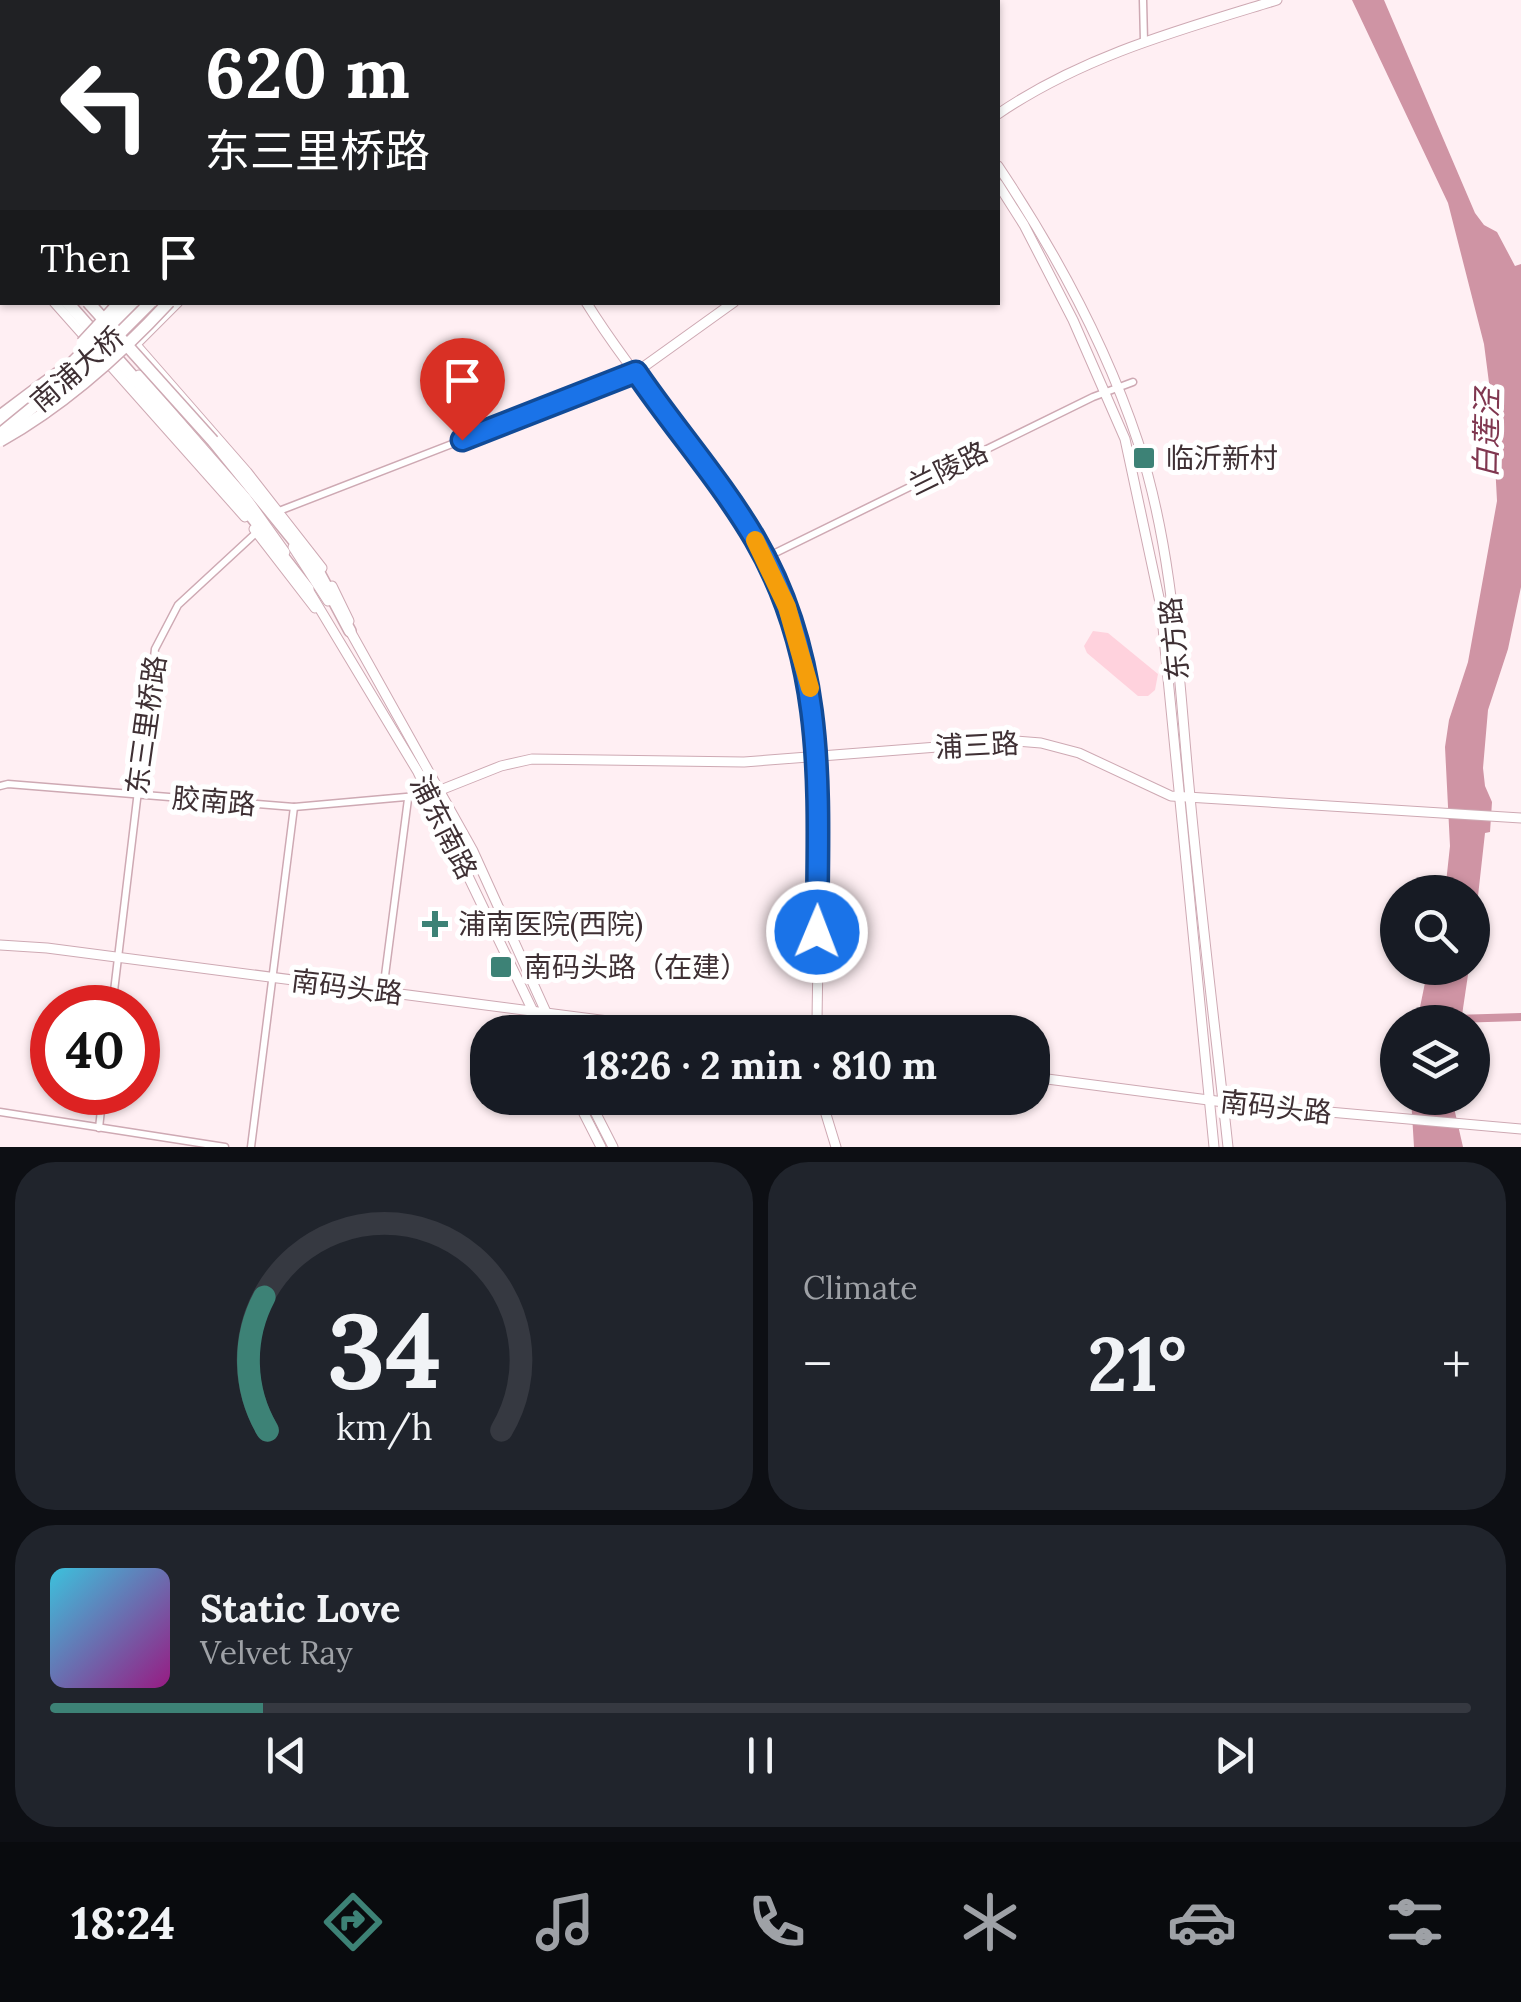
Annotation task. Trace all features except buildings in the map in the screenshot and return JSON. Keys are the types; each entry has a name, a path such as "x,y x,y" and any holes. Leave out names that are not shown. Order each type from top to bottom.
{"highway":[{"path":"73,305 179,427 308,589"},
{"path":"88,305 213,441 317,569 350,631"},
{"path":"36,389 117,305"},
{"name":"南浦大桥","path":"0,416 72,363 131,305"},
{"name":"南浦大桥","path":"0,441 148,305"},
{"path":"0,441 40,418 99,370 166,305"}],"main road":[{"path":"1000,113 1073,69 1144,41 1277,0"},
{"name":"东方路","path":"1000,169 1082,310 1118,388 1138,442 1157,516 1172,606 1207,1100 1214,1147"},
{"name":"东方路","path":"1000,187 1024,224 1074,320 1125,439 1161,607 1228,1147"},
{"name":"浦东南路","path":"57,305 256,532 332,628"},
{"name":"浦东南路","path":"73,305 128,352 279,511 345,608 362,656"},
{"name":"浦东南路","path":"88,305 250,492 350,631 474,850 548,1014"},
{"name":"浦东南路","path":"101,305 128,352 247,499 332,628 462,860 534,1015"},
{"path":"128,352 175,305"},
{"path":"588,305 738,512 766,558 787,607 813,706 818,758 816,1015"},
{"path":"636,372 730,305"},
{"path":"0,426 96,351"},
{"path":"0,441 19,432 56,383"},
{"name":"浦三路","path":"428,795 490,770 532,759 725,762 1028,742 1078,753 1171,796 1521,818"},
{"name":"南码头路","path":"0,945 48,948 556,1015"},
{"name":"南码头路","path":"1050,1078 1223,1102 1521,1129"},
{"path":"585,1115 602,1147"},
{"path":"597,1115 613,1147"},
{"path":"827,1115 836,1147"}],"street":[{"path":"1143,0 1144,41"},
{"path":"279,511 636,372"},
{"name":"兰陵路","path":"766,558 1093,397 1133,382"},
{"name":"东三里桥路","path":"114,985 150,670 161,633 190,591 256,532"},
{"name":"胶南路","path":"0,786 294,807 428,795"},
{"path":"383,992 408,799"},
{"path":"251,1147 294,807"},
{"path":"0,1112 225,1147"},
{"path":"99,1128 100,1115"}],"shaded area":[{"path":"1352,0 1384,0 1475,213 1484,225 1497,232 1515,266 1521,264 1521,587 1508,649 1488,710 1483,768 1492,802 1480,875 1447,875 1450,846 1445,747 1449,720 1468,662 1497,501 1484,344 1448,203"},
{"path":"1093,631 1108,633 1158,674 1155,690 1148,696 1138,696 1087,653 1084,646"},
{"path":"1425,985 1466,985 1464,1005 1420,1005"},
{"path":"1412,1115 1456,1115 1463,1147 1414,1147"}],"waterway":[{"path":"1490,1018 1521,1017"}],"slow traffic":[{"path":"755,540 787,607 810,688"}],"place":[{"name":"临沂新村","path":"1144,458"},
{"name":"浦南医院(西院)","path":"435,924"},
{"name":"南码头路（在建）","path":"501,967"}],"route":[{"path":"462,440 636,372 738,512 781,592 808,681 818,758 817,932"}],"water label":[{"name":"白莲泾","path":"1487,433"}]}
